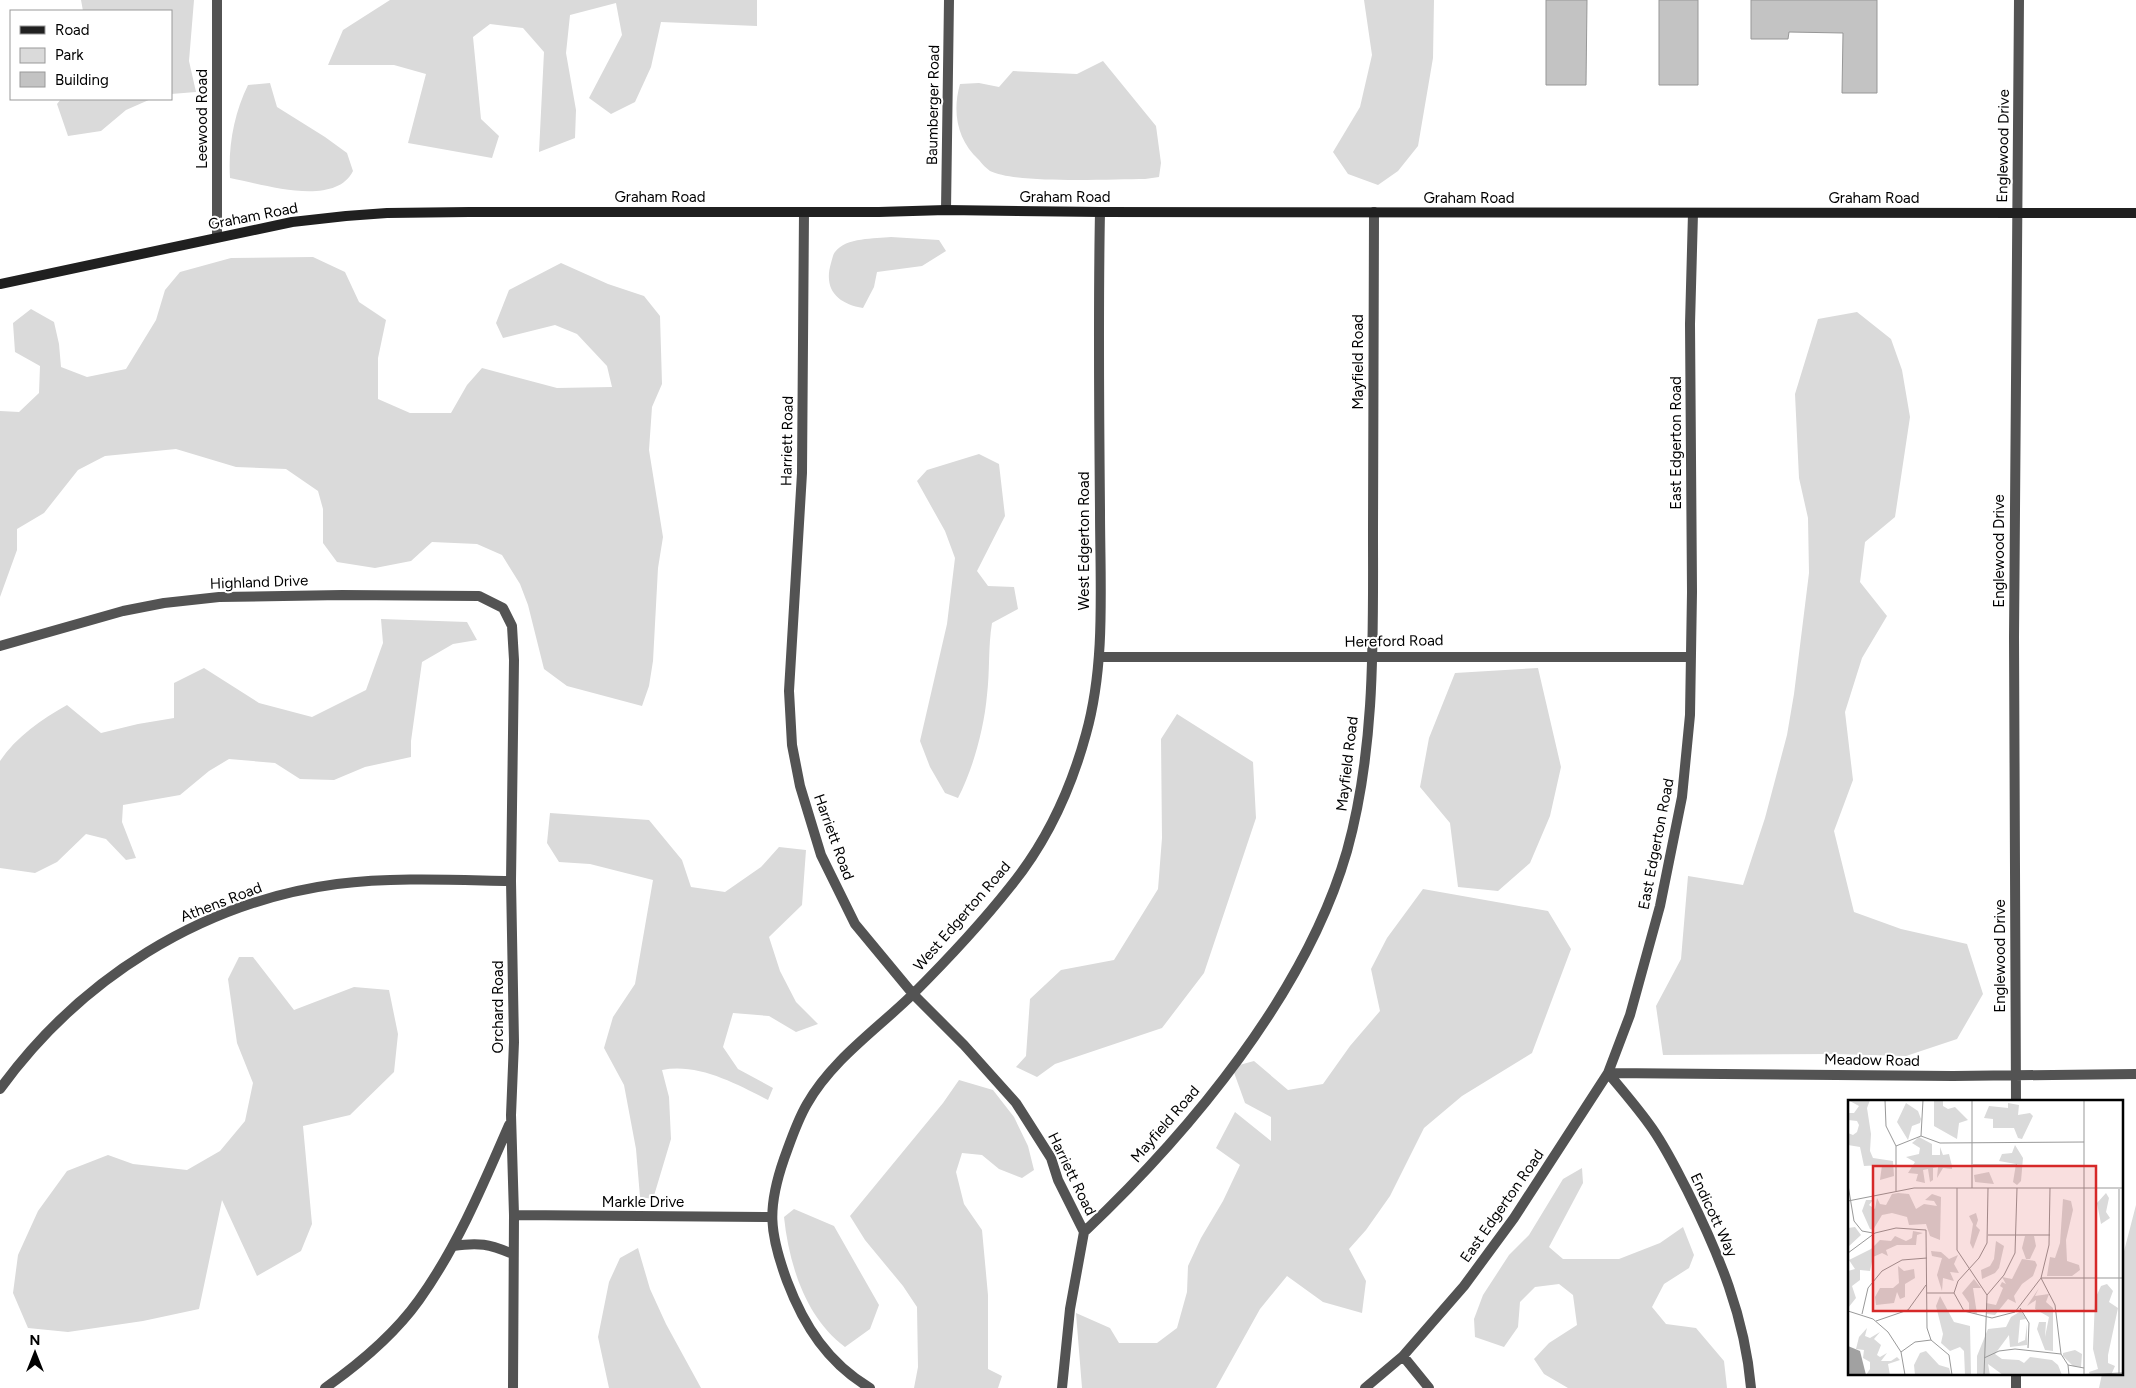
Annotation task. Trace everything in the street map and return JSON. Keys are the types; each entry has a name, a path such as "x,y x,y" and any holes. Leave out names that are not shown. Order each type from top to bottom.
{"main road":[{"name":"Graham Road","path":"0,284 292,222 388,213 946,210 1100,212 2136,213"}],"street":[{"name":"Leewood Road","path":"217,0 217,237"},
{"name":"Baumberger Road","path":"946,210 949,0"},
{"name":"Englewood Drive","path":"2016,1100 2014,627 2019,0"},
{"name":"Harriett Road","path":"804,212 802,472 789,691 792,746 800,786 811,828 840,896 856,924 913,994 964,1045 1016,1103 1051,1158 1058,1180 1084,1232 1070,1309 1062,1388"},
{"name":"West Edgerton Road","path":"870,1388 838,1364 824,1350 802,1319 784,1274 772,1217 774,1187 795,1128 809,1101 842,1060 913,994 980,923 1012,885 1040,844 1067,790 1086,735 1099,656 1100,212"},
{"name":"Mayfield Road","path":"1084,1232 1126,1192 1213,1092 1263,1024 1310,943 1339,875 1352,834 1364,766 1373,658 1374,212"},
{"name":"East Edgerton Road","path":"1365,1388 1404,1356 1442,1313 1494,1246 1608,1073 1630,1015 1660,906 1672,852 1686,756 1691,657 1690,324 1693,213"},
{"name":"Highland Drive","path":"1,644 123,611 164,603 260,595 478,596 503,608 512,626"},
{"name":"Orchard Road","path":"512,626 514,824 512,881 514,1042 511,1121 514,1215 513,1388"},
{"name":"Hereford Road","path":"1099,656 1373,658 1433,655 1691,657"},
{"name":"Athens Road","path":"0,1089 36,1042 93,989 133,960 174,936 215,917 270,898 338,884 405,880 512,881"},
{"name":"Meadow Road","path":"1608,1073 2016,1076 2136,1074"},
{"name":"Endicott Way","path":"1608,1073 1650,1124 1666,1149 1715,1248 1731,1289 1743,1330 1751,1388"},
{"path":"325,1388 360,1361 401,1321 418,1301 453,1246 478,1197 511,1121"},
{"name":"Markle Drive","path":"514,1215 772,1217"},
{"path":"453,1246 483,1244 513,1254"},
{"path":"1404,1356 1429,1388"}],"green space":[{"path":"81,0 194,0 189,61 196,92 172,94 172,10 83,10"},
{"path":"390,0 757,0 757,26 661,22 651,67 635,102 611,114 589,98 622,35 616,3 570,15 566,53 576,110 575,138 539,152 544,52 523,28 490,24 473,37 481,119 499,136 492,158 408,143 426,74 394,65 328,65 343,30"},
{"path":"1364,0 1434,0 1433,58 1418,146 1398,171 1378,185 1348,174 1333,152 1360,107 1372,55"},
{"path":"1103,61 1156,126 1161,163 1159,177 1145,179 1064,180 1020,178 990,171 966,144 958,125 956,105 960,84 979,83 999,87 1013,71 1077,74"},
{"path":"270,83 277,107 347,153 353,171 344,182 331,189 297,191 230,178 233,130 243,96 248,85"},
{"path":"60,100 149,100 126,110 101,131 68,136 57,104"},
{"path":"891,237 939,240 946,251 922,266 877,272 874,287 863,308 846,303 840,299 831,288 829,281 829,273 835,252 840,247 853,241"},
{"path":"313,257 345,272 359,302 386,320 378,358 378,399 410,413 451,413 467,385 482,368 557,388 612,387 607,366 577,334 555,325 503,338 496,323 509,290 561,263 608,284 644,296 660,316 662,384 652,407 649,450 663,537 658,568 653,661 649,686 642,706 567,686 544,669 528,605 520,584 502,555 477,544 432,542 411,561 375,568 337,562 323,543 323,509 318,491 286,469 236,467 176,449 105,456 78,470 44,513 17,529 17,550 0,597 0,411 19,412 39,393 40,366 15,352 13,323 31,309 54,322 59,344 61,367 87,377 126,369 156,320 165,290 180,272 231,258"},
{"path":"1857,312 1891,339 1902,370 1910,417 1895,517 1865,542 1860,582 1887,616 1862,658 1845,712 1853,780 1834,831 1854,912 1901,929 1967,944 1983,994 1957,1039 1906,1056 1834,1054 1663,1055 1656,1006 1681,959 1688,876 1743,885 1765,818 1787,735 1809,573 1808,518 1799,478 1795,394 1818,319"},
{"path":"979,454 999,464 1005,516 977,571 988,586 1014,587 1018,609 992,623 986,708 973,762 958,798 945,793 930,767 920,741 947,624 955,558 945,531 917,481 927,470"},
{"path":"381,619 467,622 477,640 453,644 422,662 411,741 411,757 365,767 334,780 300,779 275,763 229,759 209,771 180,795 123,805 122,822 136,858 126,860 106,839 86,834 57,862 35,873 0,868 0,761 22,736 48,716 67,705 101,733 174,718 174,683 204,668 259,703 312,717 366,690 383,643"},
{"path":"1538,668 1561,767 1550,816 1530,863 1498,891 1458,887 1450,823 1420,787 1429,738 1455,673"},
{"path":"1177,714 1253,762 1256,818 1204,973 1162,1028 1055,1064 1037,1077 1016,1067 1026,1056 1030,999 1061,970 1114,960 1158,889 1162,838 1161,739"},
{"path":"550,813 649,820 682,860 691,887 725,892 761,867 779,847 806,850 802,905 769,937 780,971 796,1002 818,1024 796,1032 769,1016 733,1013 723,1047 738,1069 773,1088 768,1100 717,1076 703,1072 690,1069 662,1070 669,1097 671,1139 653,1199 640,1197 636,1149 624,1085 604,1048 613,1017 635,984 653,880 590,864 559,862 547,843"},
{"path":"1423,889 1548,911 1571,949 1532,1053 1462,1096 1424,1128 1390,1196 1366,1230 1349,1249 1366,1281 1362,1313 1323,1302 1287,1276 1260,1309 1216,1388 1082,1388 1076,1313 1110,1328 1119,1343 1157,1343 1177,1328 1187,1292 1188,1266 1240,1165 1216,1148 1235,1112 1271,1141 1271,1117 1245,1103 1232,1067 1254,1061 1288,1090 1323,1084 1350,1046 1380,1011 1371,969 1387,938"},
{"path":"239,957 253,957 294,1010 354,987 389,990 398,1034 394,1072 350,1115 303,1126 312,1224 301,1251 257,1276 222,1200 199,1309 143,1321 68,1332 28,1328 13,1293 18,1255 38,1211 67,1171 108,1155 133,1164 187,1170 220,1151 245,1121 253,1083 237,1043 228,979"},
{"path":"959,1080 993,1090 1014,1117 1028,1146 1034,1170 1022,1178 999,1169 982,1155 962,1153 956,1172 964,1204 982,1230 988,1295 988,1369 1002,1376 998,1388 914,1388 918,1367 917,1307 903,1286 865,1240 850,1216 943,1103"},
{"path":"1582,1168 1583,1183 1549,1247 1563,1259 1619,1259 1660,1243 1683,1227 1694,1255 1689,1268 1664,1284 1652,1307 1666,1324 1696,1328 1724,1361 1727,1388 1568,1388 1544,1374 1534,1359 1549,1343 1577,1325 1573,1295 1559,1284 1535,1287 1520,1302 1518,1327 1504,1347 1475,1337 1474,1319 1483,1295 1509,1255 1529,1235 1563,1179"},
{"path":"2136,1205 2136,1388 2099,1388 2102,1376 2124,1376 2124,1251"},
{"path":"794,1209 834,1226 879,1305 870,1329 845,1347 819,1321 801,1288 790,1253 784,1217"},
{"path":"638,1248 650,1289 666,1324 701,1388 609,1388 598,1337 609,1282 620,1258"}],"building":[{"path":"1546,0 1587,0 1586,85 1546,85"},
{"path":"1659,0 1698,0 1698,85 1659,85"},
{"path":"1751,0 1877,0 1877,93 1842,93 1843,33 1789,32 1788,39 1751,39"}]}
